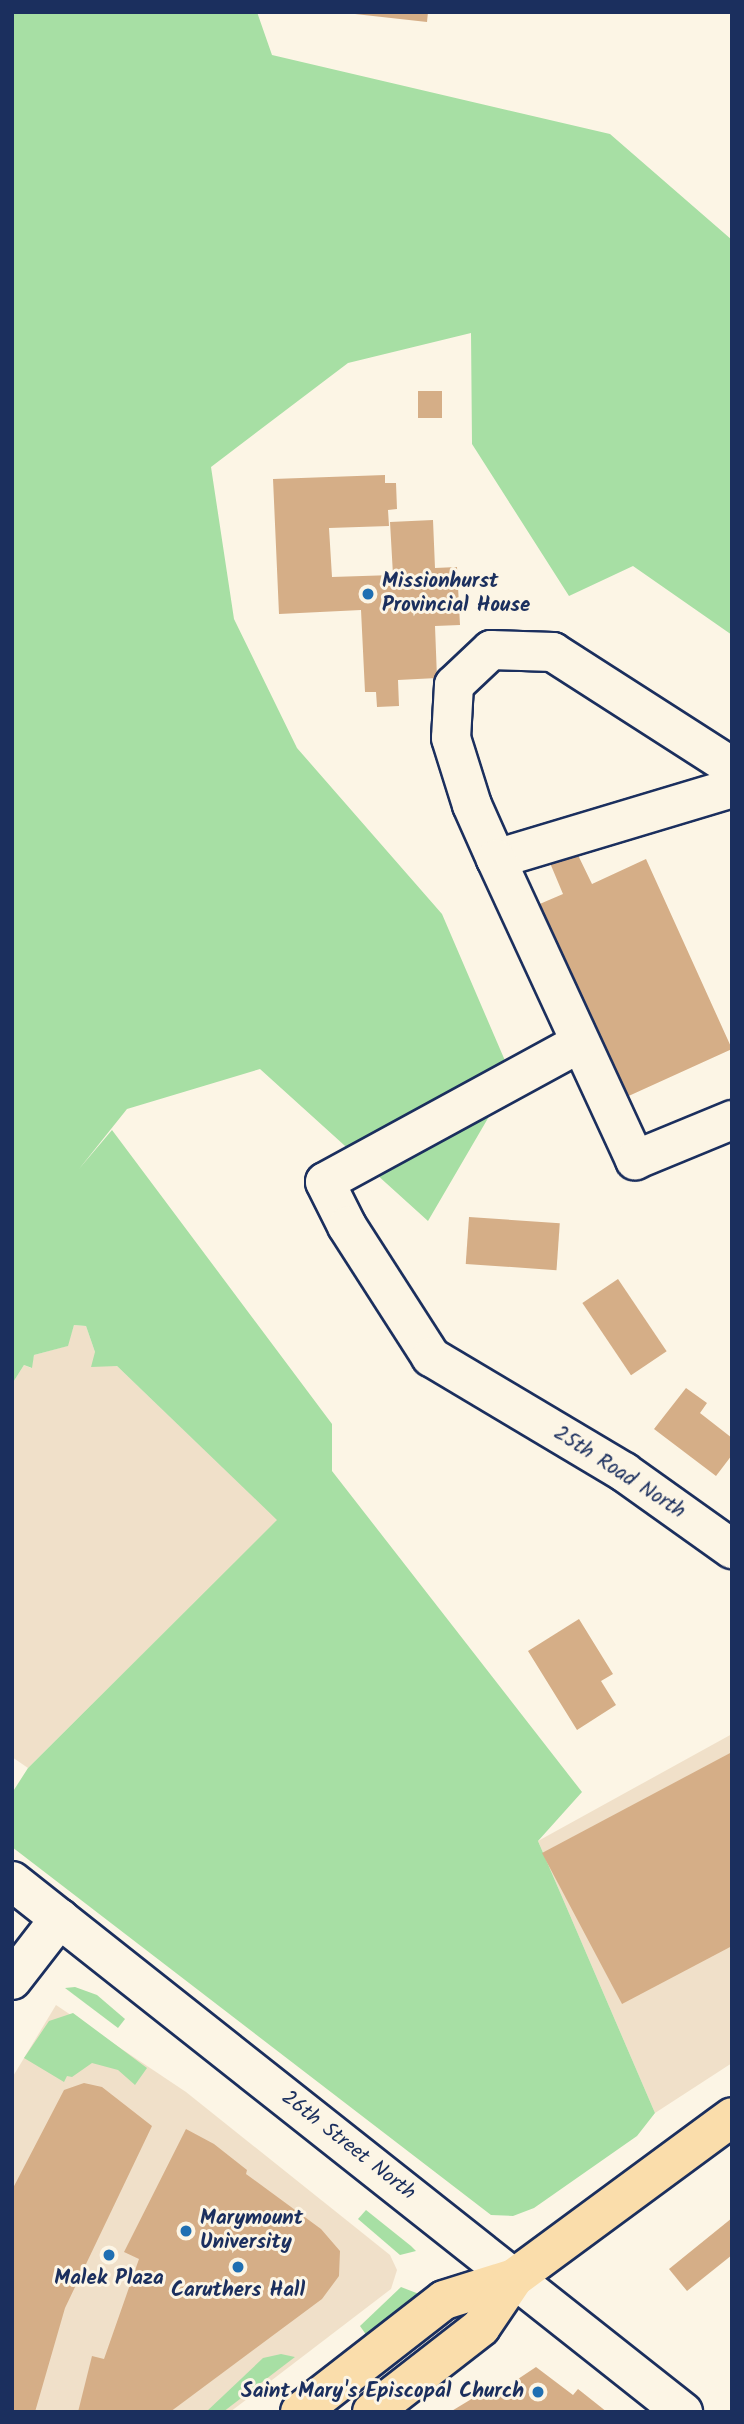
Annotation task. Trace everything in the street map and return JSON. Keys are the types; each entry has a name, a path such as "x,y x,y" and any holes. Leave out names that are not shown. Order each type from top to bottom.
{"main road":[{"path":"300,2412 444,2300 514,2278 732,2117"},
{"path":"372,2412 481,2326 514,2278"}],"street":[{"path":"732,767 553,652 491,650 454,685 451,738 472,805 578,1044 635,1160 732,1120"},
{"path":"496,859 732,788"},
{"name":"25th Road North","path":"578,1044 325,1182 347,1226 431,1357 624,1472 732,1549"},
{"name":"26th Street North","path":"12,1881 683,2412"},
{"path":"12,1980 60,1918"}],"shaded area":[{"path":"74,1325 86,1326 95,1352 117,1366 278,1520 28,1768 12,1757 12,1384 24,1365 31,1368 34,1355 67,1346"},
{"path":"732,1734 732,2063 655,2113 538,1841"},
{"name":"Marymount University","path":"56,2005 186,2092 390,2255 397,2270 391,2289 230,2412 12,2412 12,2078"}],"green space":[{"path":"12,12 257,12 272,55 610,134 732,240 732,635 633,566 569,596 472,444 471,333 348,363 211,467 234,619 297,748 442,914 512,1077 428,1221 260,1069 127,1109 79,1169 112,1130 332,1424 332,1471 582,1792 538,1841 655,2113 637,2136 534,2208 513,2216 491,2215 12,1847 12,1793 28,1768 277,1520 117,1366 91,1367 95,1352 86,1326 74,1325 68,1346 34,1355 32,1368 24,1365 12,1384"},
{"path":"75,1987 97,1995 125,2019 118,2028 65,1988"},
{"path":"73,2013 147,2068 135,2085 118,2070 92,2063 72,2077 67,2076 64,2082 24,2058 49,2021"},
{"path":"366,2210 416,2251 400,2255 358,2219"},
{"path":"401,2287 419,2294 367,2336 360,2326"},
{"path":"281,2354 295,2357 223,2412 206,2412 263,2358"}],"building":[{"path":"337,12 428,12 427,22"},
{"path":"418,391 442,391 442,418 418,418"},
{"name":"Missionhurst Provincial House","path":"385,475 385,483 396,483 397,509 388,510 389,526 329,528 332,577 393,575 390,522 433,520 435,568 457,567 460,625 435,626 437,678 398,680 399,706 377,707 376,692 365,692 361,610 279,614 273,479"},
{"path":"576,851 592,884 646,859 732,1049 622,1099 535,906 563,894 550,863"},
{"path":"469,1217 560,1223 556,1270 466,1264"},
{"path":"618,1279 667,1351 631,1375 582,1303"},
{"path":"686,1388 707,1403 700,1413 732,1438 732,1455 716,1476 654,1429"},
{"path":"579,1619 613,1674 601,1681 616,1705 577,1730 528,1651"},
{"path":"732,1752 732,1946 622,2004 542,1853"},
{"path":"84,2083 102,2087 152,2126 65,2308 35,2412 12,2412 12,2190 64,2090"},
{"name":"Caruthers Hall","path":"186,2129 214,2144 247,2170 246,2174 321,2229 340,2251 339,2276 322,2299 170,2412 78,2412 92,2356 104,2359 139,2259 124,2252"},
{"path":"732,2218 732,2255 687,2291 669,2269"},
{"name":"Saint Mary's Episcopal Church","path":"536,2367 573,2395 578,2389 607,2412 450,2412 493,2386 499,2397 519,2386 515,2381"}],"place":[{"name":"Missionhurst Provincial House","path":"368,594"},
{"name":"Marymount University","path":"186,2231"},
{"name":"Malek Plaza","path":"109,2255"},
{"name":"Caruthers Hall","path":"238,2267"},
{"name":"Saint Mary's Episcopal Church","path":"538,2392"}]}
